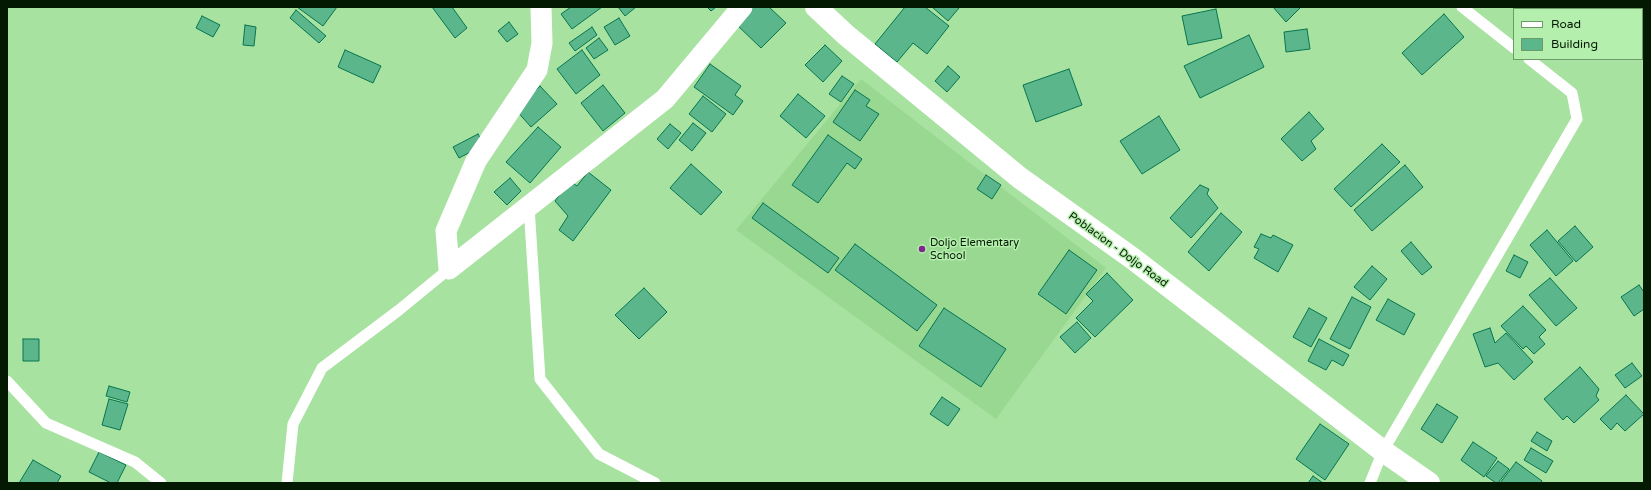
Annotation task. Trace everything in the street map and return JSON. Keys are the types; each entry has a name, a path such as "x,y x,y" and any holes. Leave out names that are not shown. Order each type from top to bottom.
{"street":[{"path":"449,269 446,230 476,161 537,70 542,43 541,7"},
{"path":"449,269 665,99 742,7"},
{"name":"Poblacion - Doljo Road","path":"816,7 846,35 1020,178 1132,258 1383,451 1429,483"}],"lane":[{"path":"1462,7 1513,47"},
{"path":"1370,483 1383,451 1576,119 1572,93 1529,60"},
{"path":"529,206 540,379 599,454 655,483"},
{"path":"287,483 293,424 322,368 449,269"},
{"path":"7,381 46,423 135,462 161,483"}],"shaded area":[{"name":"Doljo Elementary School","path":"861,79 1106,268 996,419 736,230"}],"building":[{"path":"297,7 337,7 323,26"},
{"path":"432,7 452,7 467,28 455,38"},
{"path":"571,7 602,7 572,29 561,14"},
{"path":"618,7 636,7 625,16"},
{"path":"707,7 716,7 711,11"},
{"path":"753,7 769,7 786,23 761,48 736,24"},
{"path":"905,7 925,7 949,26 927,54 913,43 897,62 875,44"},
{"path":"932,7 957,7 959,8 948,21"},
{"path":"1273,7 1299,7 1300,8 1286,22"},
{"path":"1216,9 1222,38 1188,45 1182,16"},
{"path":"296,10 326,36 319,43 290,18"},
{"path":"1444,14 1464,37 1422,75 1402,53"},
{"path":"202,16 220,25 213,37 196,28"},
{"path":"619,18 630,36 615,45 604,27"},
{"path":"509,22 518,34 507,42 498,31"},
{"path":"245,25 256,27 254,46 243,45"},
{"path":"592,27 597,35 575,51 569,43"},
{"path":"1307,29 1310,49 1286,52 1284,32"},
{"path":"1249,35 1264,67 1200,98 1184,66"},
{"path":"599,38 608,50 594,59 586,48"},
{"path":"825,45 842,61 823,82 805,65"},
{"path":"345,50 381,66 373,83 338,67"},
{"path":"582,50 600,75 576,94 557,69"},
{"path":"710,64 741,86 735,95 743,101 733,115 694,87"},
{"path":"948,66 960,77 947,92 935,81"},
{"path":"1069,69 1082,105 1036,122 1023,85"},
{"path":"842,76 854,84 841,102 829,94"},
{"path":"603,85 625,113 603,131 581,103"},
{"path":"540,86 557,104 531,127 515,109"},
{"path":"855,90 870,100 866,106 879,114 860,141 833,122"},
{"path":"798,94 825,116 806,138 780,116"},
{"path":"703,96 726,114 712,132 689,114"},
{"path":"1309,112 1324,129 1311,141 1316,149 1302,161 1281,139"},
{"path":"1159,116 1180,150 1142,174 1120,141"},
{"path":"693,123 706,133 692,151 679,140"},
{"path":"670,124 681,133 668,149 657,139"},
{"path":"538,127 561,147 530,183 506,162"},
{"path":"478,134 484,145 459,158 453,147"},
{"path":"828,135 862,159 855,169 847,163 818,203 792,185"},
{"path":"1382,144 1400,162 1351,207 1334,189"},
{"path":"691,164 722,192 701,215 670,188"},
{"path":"1405,165 1423,187 1372,231 1354,210"},
{"path":"588,172 611,190 573,241 559,230 568,216 555,201 570,181 577,186"},
{"path":"986,175 1001,185 992,199 977,189"},
{"path":"510,178 521,191 507,205 494,192"},
{"path":"1200,185 1209,189 1207,194 1218,208 1191,238 1170,218"},
{"path":"763,203 839,258 828,273 752,218"},
{"path":"1221,213 1242,232 1209,271 1188,252"},
{"path":"1575,226 1593,247 1576,262 1558,241"},
{"path":"1547,230 1573,261 1556,276 1530,245"},
{"path":"1261,234 1271,238 1273,235 1293,245 1278,272 1254,258 1259,249 1254,247"},
{"path":"1411,242 1432,267 1422,275 1401,251"},
{"path":"855,244 937,305 917,331 835,270"},
{"path":"1069,250 1097,270 1066,314 1038,294"},
{"path":"1514,255 1528,262 1520,278 1506,271"},
{"path":"1372,266 1387,279 1370,300 1354,287"},
{"path":"1107,273 1133,300 1095,337 1076,318 1093,301 1086,294"},
{"path":"1550,278 1577,308 1556,326 1529,295"},
{"path":"1639,285 1644,292 1644,309 1634,316 1621,297"},
{"path":"644,288 667,312 639,339 615,315"},
{"path":"1352,297 1371,307 1350,349 1330,339"},
{"path":"1388,299 1415,314 1404,335 1376,320"},
{"path":"1523,306 1546,330 1539,337 1545,344 1534,354 1526,346 1523,349 1501,326"},
{"path":"944,308 1006,349 981,387 919,346"},
{"path":"1309,308 1327,318 1311,347 1293,337"},
{"path":"1077,322 1091,338 1075,353 1060,337"},
{"path":"1490,328 1495,343 1506,333 1533,362 1514,380 1498,363 1485,367 1473,334"},
{"path":"23,339 39,339 39,361 23,361"},
{"path":"1319,339 1349,355 1343,366 1332,360 1326,370 1308,361"},
{"path":"1632,363 1642,376 1625,388 1615,375"},
{"path":"1580,367 1599,389 1596,396 1599,400 1574,423 1567,416 1563,420 1544,399"},
{"path":"109,386 130,392 127,402 106,396"},
{"path":"1626,395 1644,414 1625,431 1617,423 1611,430 1600,419"},
{"path":"942,397 960,409 948,426 930,414"},
{"path":"109,399 128,404 120,430 102,425"},
{"path":"1437,404 1458,417 1442,443 1421,429"},
{"path":"1320,424 1349,444 1325,480 1296,459"},
{"path":"1537,432 1552,441 1547,451 1531,441"},
{"path":"1473,442 1497,458 1484,477 1461,460"},
{"path":"1531,448 1553,461 1546,473 1524,460"},
{"path":"99,452 126,465 117,483 111,483 89,472"},
{"path":"33,460 61,476 57,483 19,483"},
{"path":"1498,461 1509,469 1498,483 1496,483 1486,476"},
{"path":"1516,462 1542,481 1541,483 1500,483"},
{"path":"1313,476 1323,483 1308,483"}],"place":[{"name":"Doljo Elementary School","path":"922,249"}]}
